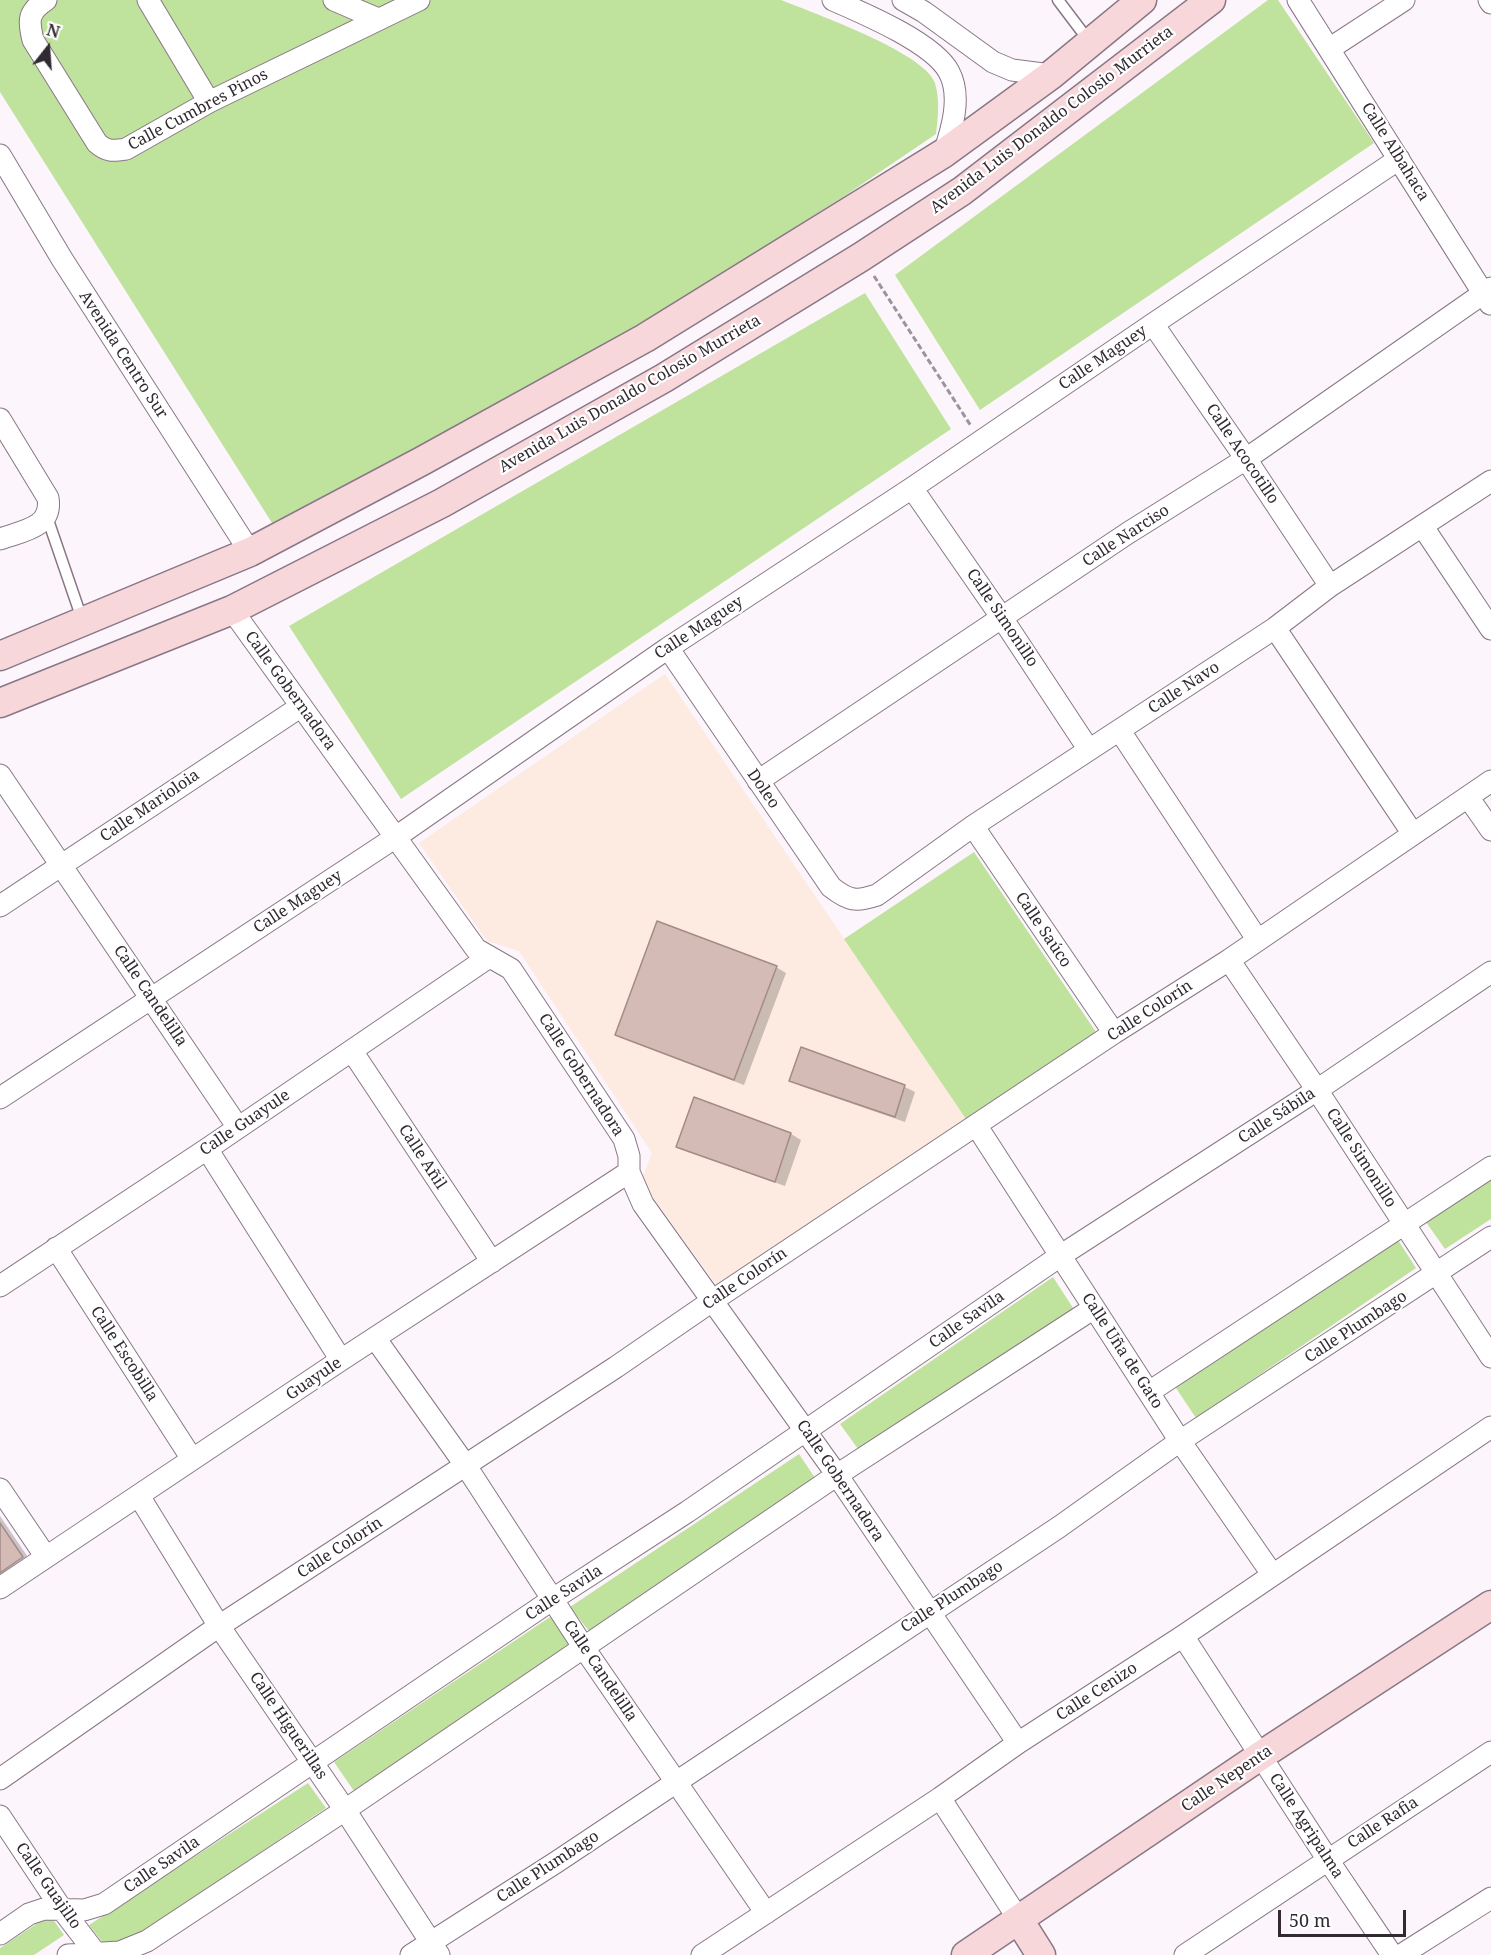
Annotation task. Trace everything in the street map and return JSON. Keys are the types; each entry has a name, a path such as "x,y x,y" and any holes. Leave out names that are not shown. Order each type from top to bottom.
{"main road":[{"path":"0,656 250,552 422,461 645,338 944,153 1051,75 1089,41 1142,0"},
{"name":"Avenida Luis Donaldo Colosio Murrieta","path":"0,703 232,610 452,497 664,378 861,257 962,191 1210,0"},
{"name":"Calle Nepenta","path":"966,1955 1260,1756 1491,1605"},
{"path":"1019,1920 1041,1955"}],"street":[{"name":"Calle Cumbres Pinos","path":"46,0 32,12 29,25 33,40 97,143 105,150 113,152 126,149 209,102 419,0"},
{"path":"148,0 209,102"},
{"path":"334,0 378,19"},
{"path":"833,0 914,40 940,60 950,73 954,91 954,113 951,133 944,153"},
{"path":"903,0 924,12 993,62 1012,70 1051,75"},
{"path":"1329,49 1404,0"},
{"name":"Calle Albahaca","path":"1306,3 1329,49 1488,296"},
{"path":"940,60 967,42"},
{"name":"Avenida Centro Sur","path":"0,155 62,259 250,552"},
{"name":"Calle Maguey","path":"0,1098 396,837 668,648 912,488 1399,159"},
{"name":"Calle Narciso","path":"758,781 1128,533 1246,459 1488,296"},
{"name":"Calle Acocotillo","path":"1153,324 1330,586"},
{"path":"0,540 39,524 48,508 1,424"},
{"name":"Calle Navo","path":"877,895 973,826 1275,628 1330,586 1491,481"},
{"name":"Calle Simonillo","path":"912,488 1002,618 1089,750"},
{"path":"1423,526 1491,629"},
{"name":"Calle Gobernadora","path":"232,610 476,949 511,969 624,1139 629,1156 629,1172 643,1204 807,1431 1018,1743"},
{"path":"1275,628 1413,834"},
{"name":"Doleo","path":"668,648 831,887 845,897 862,900 877,895"},
{"name":"Calle Marioloia","path":"0,906 300,707"},
{"path":"1120,731 1257,939"},
{"name":"Calle Candelilla","path":"0,775 237,1126"},
{"name":"Calle Colorín","path":"0,1779 219,1626 466,1466 1114,1033 1229,960 1491,781"},
{"path":"1468,797 1491,830"},
{"name":"Calle Saúco","path":"973,826 1114,1033"},
{"name":"Calle Guayule","path":"0,1286 207,1149 237,1126 489,957"},
{"name":"Calle Simonillo","path":"1229,960 1317,1090 1491,1357"},
{"name":"Calle Sábila","path":"1060,1256 1317,1090 1491,972"},
{"name":"Calle Añil","path":"352,1051 492,1262"},
{"name":"Calle Uña de Gato","path":"976,1125 1180,1441 1272,1574"},
{"path":"207,1149 341,1360"},
{"path":"1149,1392 1491,1167"},
{"name":"Guayule","path":"0,1588 341,1360 629,1172"},
{"name":"Calle Plumbago","path":"411,1955 435,1948 675,1782 1059,1527 1180,1441 1491,1237"},
{"name":"Calle Escobilla","path":"56,1248 192,1459"},
{"name":"Calle Savila","path":"61,1908 84,1910 104,1904 553,1599 807,1431 1060,1256"},
{"path":"68,1955 120,1952 147,1941 345,1810 837,1475 1094,1308"},
{"name":"Calle Candelilla","path":"375,1338 466,1466 584,1648 766,1912"},
{"name":"Calle Cenizo","path":"702,1955 940,1798 1018,1743 1183,1636 1491,1427"},
{"path":"0,1489 46,1557"},
{"name":"Calle Higuerillas","path":"139,1496 219,1626 345,1810 435,1948"},
{"name":"Calle Agripalma","path":"1183,1636 1392,1955"},
{"name":"Calle Rafia","path":"1185,1955 1491,1752"},
{"path":"940,1798 1019,1920"},
{"name":"Calle Guajillo","path":"0,1816 61,1908 97,1955"},
{"path":"1401,1955 1491,1898"},
{"path":"0,1934 29,1914 44,1909 61,1908"}],"lane":[{"path":"1058,0 1089,41"},
{"path":"48,508 83,621"}],"path":[{"path":"861,257 981,441"}],"shaded area":[{"path":"665,674 966,1119 718,1287 641,1181 652,1153 519,951 487,941 419,843"}],"green space":[{"path":"0,0 781,0 866,35 911,59 927,71 935,83 938,96 936,134 843,197 605,347 272,523 0,92"},
{"path":"1268,0 1278,0 1374,143 980,410 895,275"},
{"path":"865,293 951,429 401,799 289,626"},
{"path":"974,852 1096,1032 966,1119 844,939"},
{"path":"1491,1178 1491,1219 1445,1249 1426,1222"},
{"path":"1398,1240 1416,1268 1196,1418 1174,1385"},
{"path":"1053,1277 1075,1311 861,1453 840,1424"},
{"path":"799,1454 817,1481 592,1635 570,1607"},
{"path":"553,1615 573,1645 354,1791 334,1762"},
{"path":"308,1783 326,1808 111,1953 89,1925"},
{"path":"50,1915 64,1935 34,1955 0,1955 0,1948"}],"building":[{"path":"657,921 777,966 734,1080 615,1035"},
{"path":"801,1047 905,1085 895,1117 789,1081"},
{"path":"694,1097 791,1133 775,1182 676,1147"},
{"path":"0,1523 23,1557 0,1573"}]}
